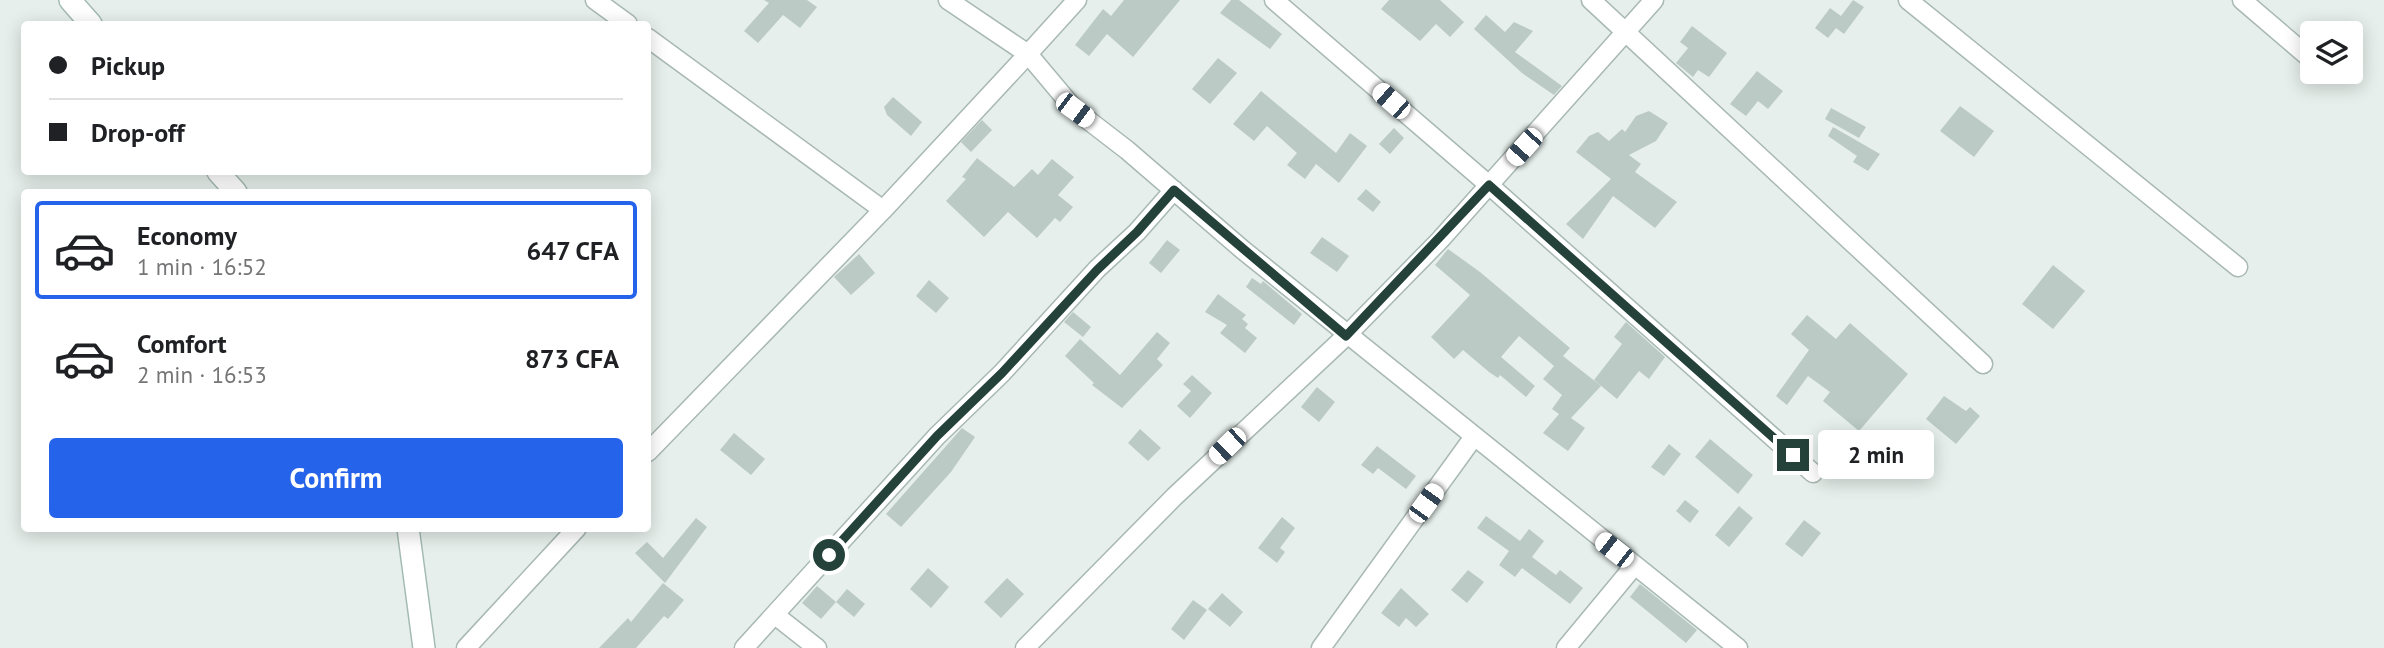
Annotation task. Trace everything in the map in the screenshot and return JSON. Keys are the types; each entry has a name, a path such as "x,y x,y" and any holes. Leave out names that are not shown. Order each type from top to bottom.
{"street":[{"path":"70,0 88,21"},
{"path":"595,0 624,21"},
{"path":"948,0 1028,54 1075,110 1346,336 1732,646"},
{"path":"651,449 883,210 1077,0"},
{"path":"1274,0 1489,185 1814,473"},
{"path":"1591,0 1983,364"},
{"path":"1026,648 1182,488 1346,336 1489,185 1654,0"},
{"path":"1908,0 2238,267"},
{"path":"2242,0 2300,50"},
{"path":"651,40 883,210"},
{"path":"221,175 233,189"},
{"path":"744,648 937,436 1002,373 1174,190"},
{"path":"1321,648 1473,438"},
{"path":"409,532 424,648"},
{"path":"466,648 573,532"},
{"path":"1566,648 1634,566"},
{"path":"775,615 817,648"}],"building":[{"path":"764,0 807,0 817,7 800,28 783,15 758,43 744,31 769,3"},
{"path":"1124,0 1180,0 1133,57 1107,34 1089,56 1075,45 1103,9 1111,16"},
{"path":"1231,0 1239,0 1282,34 1270,49 1220,13"},
{"path":"1389,0 1440,0 1464,22 1450,37 1436,24 1420,41 1381,9"},
{"path":"1853,0 1864,7 1844,34 1836,28 1828,38 1815,28 1830,8 1841,16"},
{"path":"1486,15 1505,32 1514,22 1533,31 1515,52 1562,86 1554,95 1522,73 1474,29"},
{"path":"1692,26 1727,53 1709,77 1698,70 1693,77 1676,63 1688,48 1680,42"},
{"path":"1218,58 1237,73 1210,104 1192,89"},
{"path":"1757,71 1783,91 1768,109 1758,101 1746,116 1730,104"},
{"path":"1261,91 1336,153 1350,133 1367,146 1339,183 1316,164 1305,179 1287,165 1297,153 1267,126 1254,141 1233,124"},
{"path":"893,97 922,122 911,136 887,115 884,107"},
{"path":"1960,106 1994,131 1974,157 1940,131"},
{"path":"1831,108 1866,127 1859,138 1825,119"},
{"path":"1649,111 1668,123 1656,141 1629,155 1641,164 1635,172 1677,202 1655,228 1613,196 1583,239 1566,224 1611,179 1576,152 1589,136 1598,132 1609,141 1622,129 1625,132 1636,116"},
{"path":"982,120 992,130 971,152 961,142"},
{"path":"1833,127 1880,154 1868,171 1853,162 1857,156 1828,136"},
{"path":"1394,128 1404,138 1390,154 1379,144"},
{"path":"977,158 1014,187 1032,169 1038,175 1052,159 1074,177 1058,195 1073,207 1060,222 1055,218 1037,238 1008,212 984,237 946,201 966,179 962,177"},
{"path":"1366,189 1381,202 1373,212 1357,199"},
{"path":"1322,237 1349,256 1337,272 1310,253"},
{"path":"1167,240 1180,250 1161,273 1149,263"},
{"path":"1448,249 1480,272 1570,348 1563,356 1601,386 1571,418 1585,428 1568,451 1543,433 1559,414 1552,409 1562,395 1543,379 1554,366 1519,336 1501,357 1535,386 1526,397 1463,350 1454,359 1431,337 1470,295 1435,265"},
{"path":"859,254 875,273 851,295 834,277"},
{"path":"2053,265 2085,291 2053,329 2022,304"},
{"path":"1252,278 1261,284 1263,281 1302,314 1294,325 1246,287"},
{"path":"929,280 949,298 936,313 916,296"},
{"path":"1218,294 1246,315 1242,319 1248,324 1245,328 1257,338 1245,353 1220,333 1227,325 1205,312"},
{"path":"1073,312 1091,327 1083,337 1064,322"},
{"path":"1807,315 1836,339 1850,323 1908,374 1859,431 1823,401 1830,392 1808,376 1787,405 1776,396 1809,350 1791,334"},
{"path":"1626,322 1665,357 1649,379 1639,371 1617,399 1594,380 1622,344 1614,337"},
{"path":"1157,332 1170,343 1157,359 1163,365 1122,408 1092,385 1094,383 1065,356 1080,339 1120,375"},
{"path":"1192,375 1212,393 1190,418 1177,406 1191,391 1183,384"},
{"path":"1317,387 1335,402 1319,422 1301,407"},
{"path":"1944,396 1966,411 1970,407 1980,416 1956,444 1926,419"},
{"path":"962,428 975,437 951,472 901,527 886,514"},
{"path":"1140,429 1161,448 1148,461 1128,443"},
{"path":"734,433 765,459 751,475 720,450"},
{"path":"1710,439 1753,475 1738,494 1695,457"},
{"path":"1669,444 1681,454 1664,476 1651,467"},
{"path":"1377,446 1416,476 1406,489 1378,468 1373,474 1361,465"},
{"path":"1685,500 1699,511 1690,523 1676,511"},
{"path":"1739,506 1753,518 1729,547 1715,535"},
{"path":"1486,516 1520,541 1529,529 1544,541 1532,557 1556,575 1560,570 1583,588 1570,604 1522,568 1515,577 1499,565 1509,551 1477,528"},
{"path":"1282,517 1295,528 1280,548 1285,552 1277,563 1258,548"},
{"path":"696,518 707,527 665,583 635,553 647,542 663,558"},
{"path":"1804,520 1821,533 1802,557 1785,544"},
{"path":"928,568 949,587 931,608 910,589"},
{"path":"1468,570 1484,582 1467,603 1451,590"},
{"path":"1007,578 1024,594 1001,618 984,602"},
{"path":"663,583 684,600 668,619 664,616 636,648 599,648 628,618 631,622"},
{"path":"1640,584 1697,630 1686,643 1630,597"},
{"path":"817,586 836,602 821,619 802,603"},
{"path":"1401,588 1429,614 1416,627 1406,618 1399,627 1381,613"},
{"path":"847,589 865,604 854,617 836,602"},
{"path":"1222,593 1243,612 1230,627 1208,609"},
{"path":"1193,600 1207,610 1184,640 1171,629"}],"route":[{"path":"829,555 937,436 1002,373 1174,190 1346,336 1440,240 1489,185 1793,455"}]}
